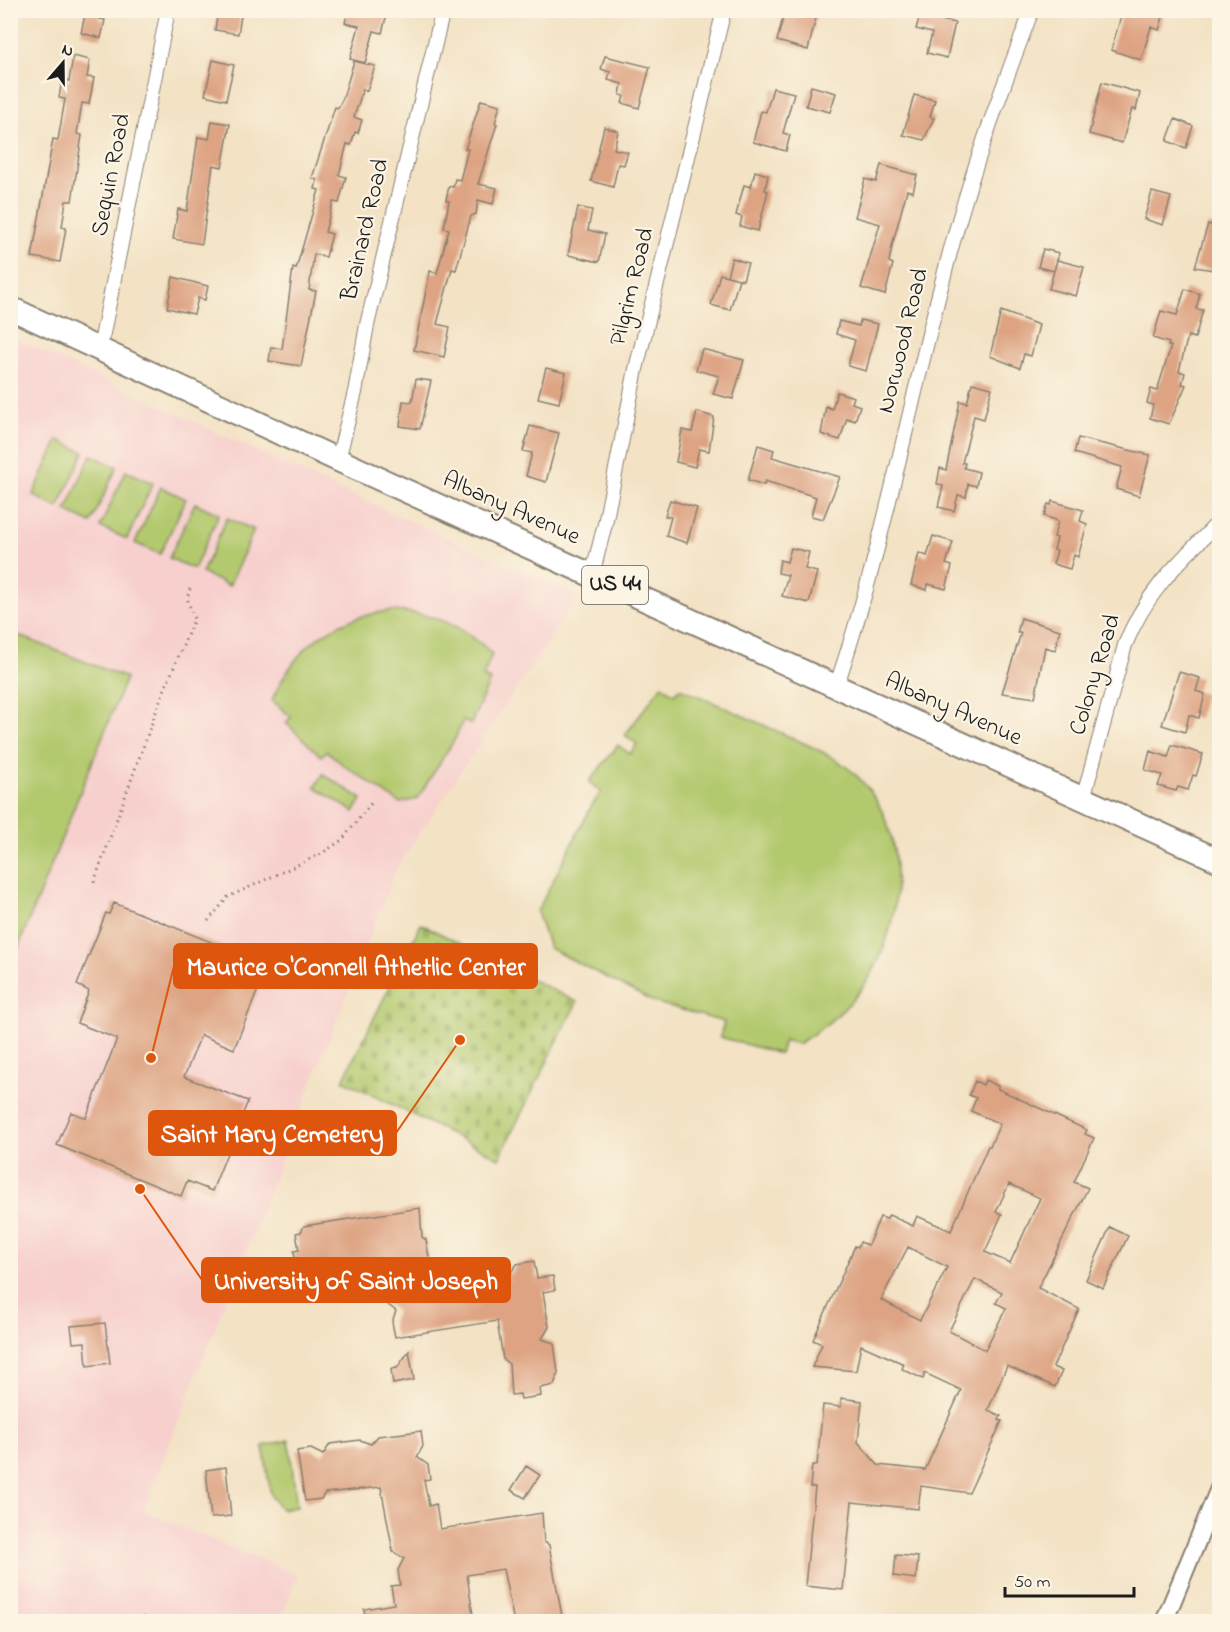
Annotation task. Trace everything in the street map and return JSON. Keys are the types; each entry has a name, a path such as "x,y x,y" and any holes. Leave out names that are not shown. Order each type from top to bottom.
{"highway":[{"name":"Albany Avenue","path":"10,308 338,460 1220,861"}],"street":[{"name":"Sequin Road","path":"100,348 168,10"},
{"name":"Brainard Road","path":"338,460 355,392 367,325 443,10"},
{"name":"Pilgrim Road","path":"592,575 605,524 636,369 724,10"},
{"name":"Norwood Road","path":"836,687 867,582 953,239 998,97 1032,10"},
{"name":"Colony Road","path":"1083,799 1125,645 1134,621 1160,582 1220,521"},
{"path":"1164,1622 1220,1486"}],"path":[{"path":"94,882 136,765 194,619 187,598 191,586"},
{"path":"208,921 228,897 321,854 342,840 373,801"},
{"path":"140,1622 145,1616"}],"shaded area":[{"path":"10,336 330,485 578,596 397,867 143,1511 298,1575 280,1621 11,1621"}],"green space":[{"path":"58,440 84,452 58,508 33,495"},
{"path":"91,455 117,467 91,523 66,511"},
{"path":"126,471 153,483 127,539 100,527"},
{"path":"161,487 186,499 160,554 135,543"},
{"path":"195,503 219,514 194,569 169,558"},
{"path":"227,518 254,530 229,586 202,573"},
{"path":"390,611 419,614 446,622 470,635 492,654 483,677 490,680 471,724 463,721 455,739 417,799 400,803 342,764 327,751 321,756 286,723 291,717 272,700 292,664 318,638 350,620"},
{"path":"10,632 126,678 11,965 10,965"},
{"path":"662,685 674,694 680,688 831,757 858,777 875,799 887,823 894,850 896,878 894,907 888,934 878,960 865,984 843,1010 798,1044 784,1040 780,1054 720,1037 724,1022 654,1002 549,948 537,912 601,792 589,782 618,745 630,754 637,744 625,735"},
{"path":"323,774 362,799 354,812 315,787"},
{"path":"421,924 577,1002 499,1158 343,1080"},
{"path":"289,1440 297,1507 281,1509 271,1496 263,1446"}],"building":[{"path":"86,10 101,10 99,19 105,20 101,38 81,33"},
{"path":"218,10 242,10 238,34 215,30"},
{"path":"348,10 388,10 382,33 374,31 365,63 350,59 359,26 345,23"},
{"path":"785,10 818,10 808,50 777,41"},
{"path":"1123,10 1153,10 1164,14 1159,30 1151,27 1141,60 1111,50"},
{"path":"920,15 955,23 947,58 927,53 932,33 916,29"},
{"path":"73,56 90,60 87,77 94,78 89,104 82,103 77,134 82,135 72,201 66,201 62,227 66,228 60,262 32,257 53,139 58,140 65,99 59,98 62,80 69,81"},
{"path":"605,56 650,67 639,108 622,103 624,96 620,95 622,84 608,80 610,72 601,69"},
{"path":"213,60 234,65 226,100 205,95"},
{"path":"354,61 375,66 367,91 363,89 354,117 362,120 358,133 355,132 351,145 347,144 339,175 346,177 339,203 333,202 325,232 332,234 326,257 314,254 309,290 316,291 301,366 269,361 271,347 282,349 293,268 296,269 319,190 315,189 317,180 312,178 335,107 338,108 343,98"},
{"path":"1102,82 1140,93 1136,110 1132,109 1122,143 1089,134"},
{"path":"811,86 836,93 830,112 806,106"},
{"path":"773,88 794,93 783,133 790,135 786,151 753,142 761,111 766,112"},
{"path":"914,95 935,100 930,117 934,118 924,140 903,135"},
{"path":"481,100 500,105 495,123 497,124 478,184 497,188 493,204 478,200 476,214 471,216 456,270 452,269 437,324 450,327 444,357 414,350 430,271 437,273 449,229 444,228 449,186 453,187 455,179 460,180 468,149 465,149"},
{"path":"1175,119 1193,126 1186,148 1167,141"},
{"path":"212,121 230,124 222,167 213,165 202,244 173,239 178,209 187,211 198,137 209,139"},
{"path":"604,127 618,131 614,149 628,152 624,165 618,164 613,187 591,181"},
{"path":"881,165 917,175 913,192 907,190 892,246 889,262 893,264 885,295 861,288 880,224 855,217 865,179 876,182"},
{"path":"755,171 768,175 765,190 768,191 758,231 740,226 742,217 736,215 744,185 751,187"},
{"path":"1152,192 1171,197 1163,225 1144,219"},
{"path":"578,207 592,210 588,230 605,234 599,262 568,255"},
{"path":"1208,224 1220,227 1220,271 1195,267"},
{"path":"1043,249 1059,253 1054,271 1038,267"},
{"path":"732,258 748,263 743,280 727,276"},
{"path":"1057,260 1084,267 1076,296 1049,289"},
{"path":"720,274 739,279 730,310 711,305"},
{"path":"173,277 208,286 205,300 198,298 194,314 167,308"},
{"path":"1185,289 1200,294 1196,309 1203,310 1195,338 1188,336 1179,371 1185,373 1182,384 1186,385 1169,424 1150,418 1153,405 1147,403 1151,389 1157,391 1171,346 1168,346 1169,343 1153,338 1161,311 1177,315"},
{"path":"1001,311 1039,325 1031,356 1024,354 1020,368 990,356"},
{"path":"860,320 878,324 866,371 848,366 855,340 836,334 839,321 859,326"},
{"path":"702,349 744,360 733,399 713,394 719,376 696,370"},
{"path":"546,368 566,373 559,403 538,398"},
{"path":"416,379 431,381 420,429 400,426 403,401 412,402"},
{"path":"972,383 992,388 984,419 974,416 962,463 965,463 964,468 979,472 976,486 968,484 966,497 958,495 954,511 938,507 943,486 937,484 940,468 946,470 960,401 967,403"},
{"path":"837,392 854,397 852,403 860,406 855,421 847,418 840,440 821,434 826,406 832,409"},
{"path":"697,412 714,417 709,451 699,449 695,467 676,462 682,430 692,432"},
{"path":"530,426 559,433 546,482 526,476 532,453 523,451"},
{"path":"1078,438 1150,455 1139,496 1116,489 1122,467 1074,453"},
{"path":"758,445 774,450 772,457 840,477 823,519 811,516 816,497 765,481 764,485 748,480"},
{"path":"670,500 697,508 687,543 666,536 671,517 665,516"},
{"path":"1052,501 1083,510 1080,521 1087,524 1078,557 1074,555 1070,569 1053,564 1057,551 1054,550 1057,538 1054,537 1058,521 1044,516 1048,504 1051,505"},
{"path":"933,536 953,542 946,564 952,566 946,589 928,584 927,590 911,585 919,553 927,556"},
{"path":"791,548 809,552 805,569 817,572 809,603 782,596 788,575 778,573 780,560 787,562"},
{"path":"1021,618 1060,630 1055,650 1045,647 1035,698 1002,693 1021,633 1017,633"},
{"path":"1179,672 1200,678 1196,691 1205,694 1199,718 1189,715 1185,732 1162,725"},
{"path":"1172,745 1203,754 1196,776 1193,775 1188,790 1178,787 1176,791 1158,786 1162,775 1145,770 1150,751 1168,757"},
{"path":"114,903 268,965 234,1049 201,1035 184,1077 248,1101 212,1191 187,1181 181,1196 57,1145 71,1112 86,1118 117,1039 77,1023 89,991 77,985 106,913 109,914"},
{"path":"985,1080 998,1086 998,1089 1087,1130 1085,1134 1094,1138 1074,1182 1088,1188 1038,1288 1079,1309 1053,1367 1062,1371 1055,1387 1007,1366 988,1410 1001,1416 999,1420 1002,1421 969,1493 921,1486 918,1509 852,1502 843,1590 805,1586 815,1487 810,1487 812,1465 817,1465 823,1405 841,1407 841,1398 862,1401 858,1442 878,1465 925,1470 961,1390 925,1373 923,1379 902,1369 904,1364 861,1345 856,1371 812,1367 822,1344 813,1340 855,1246 858,1247 860,1242 868,1245 880,1217 887,1219 889,1215 913,1226 917,1216 951,1231 1000,1124 971,1111 976,1098 969,1095 975,1081 983,1085","holes":["1009,1184 1040,1198 1010,1263 985,1252 1002,1214 996,1212","908,1247 947,1267 920,1320 881,1300","975,1279 1002,1292 996,1303 1006,1308 985,1350 949,1331"]},
{"path":"420,1208 422,1237 426,1240 433,1280 500,1267 510,1274 517,1264 534,1261 537,1278 553,1276 555,1290 543,1292 549,1327 542,1339 554,1343 558,1373 554,1385 540,1388 541,1396 521,1399 520,1394 511,1395 509,1364 503,1359 497,1321 395,1337 392,1322 396,1311 387,1304 380,1264 316,1275 305,1269 297,1271 294,1251 299,1250 296,1233 301,1232 304,1226"},
{"path":"1110,1227 1128,1236 1103,1288 1086,1280"},
{"path":"105,1323 110,1363 87,1366 85,1342 73,1343 71,1326"},
{"path":"409,1351 414,1380 393,1384 391,1369 397,1368"},
{"path":"421,1431 423,1446 417,1457 428,1465 430,1479 424,1480 429,1506 436,1504 440,1529 542,1513 544,1542 549,1545 563,1622 514,1622 503,1569 467,1575 474,1622 366,1622 364,1609 394,1604 391,1586 400,1585 398,1570 404,1558 393,1552 381,1487 325,1493 321,1499 305,1501 297,1451 311,1449 323,1455 330,1444 360,1440 371,1444 378,1436"},
{"path":"526,1466 540,1475 525,1498 511,1490"},
{"path":"226,1467 231,1516 211,1518 206,1470"},
{"path":"896,1555 918,1557 916,1579 894,1576"}],"place":[{"name":"Saint Mary Cemetery","path":"460,1040"},
{"name":"Maurice O'Connell Athetlic Center","path":"151,1058"},
{"name":"University of Saint Joseph","path":"140,1189"}]}
